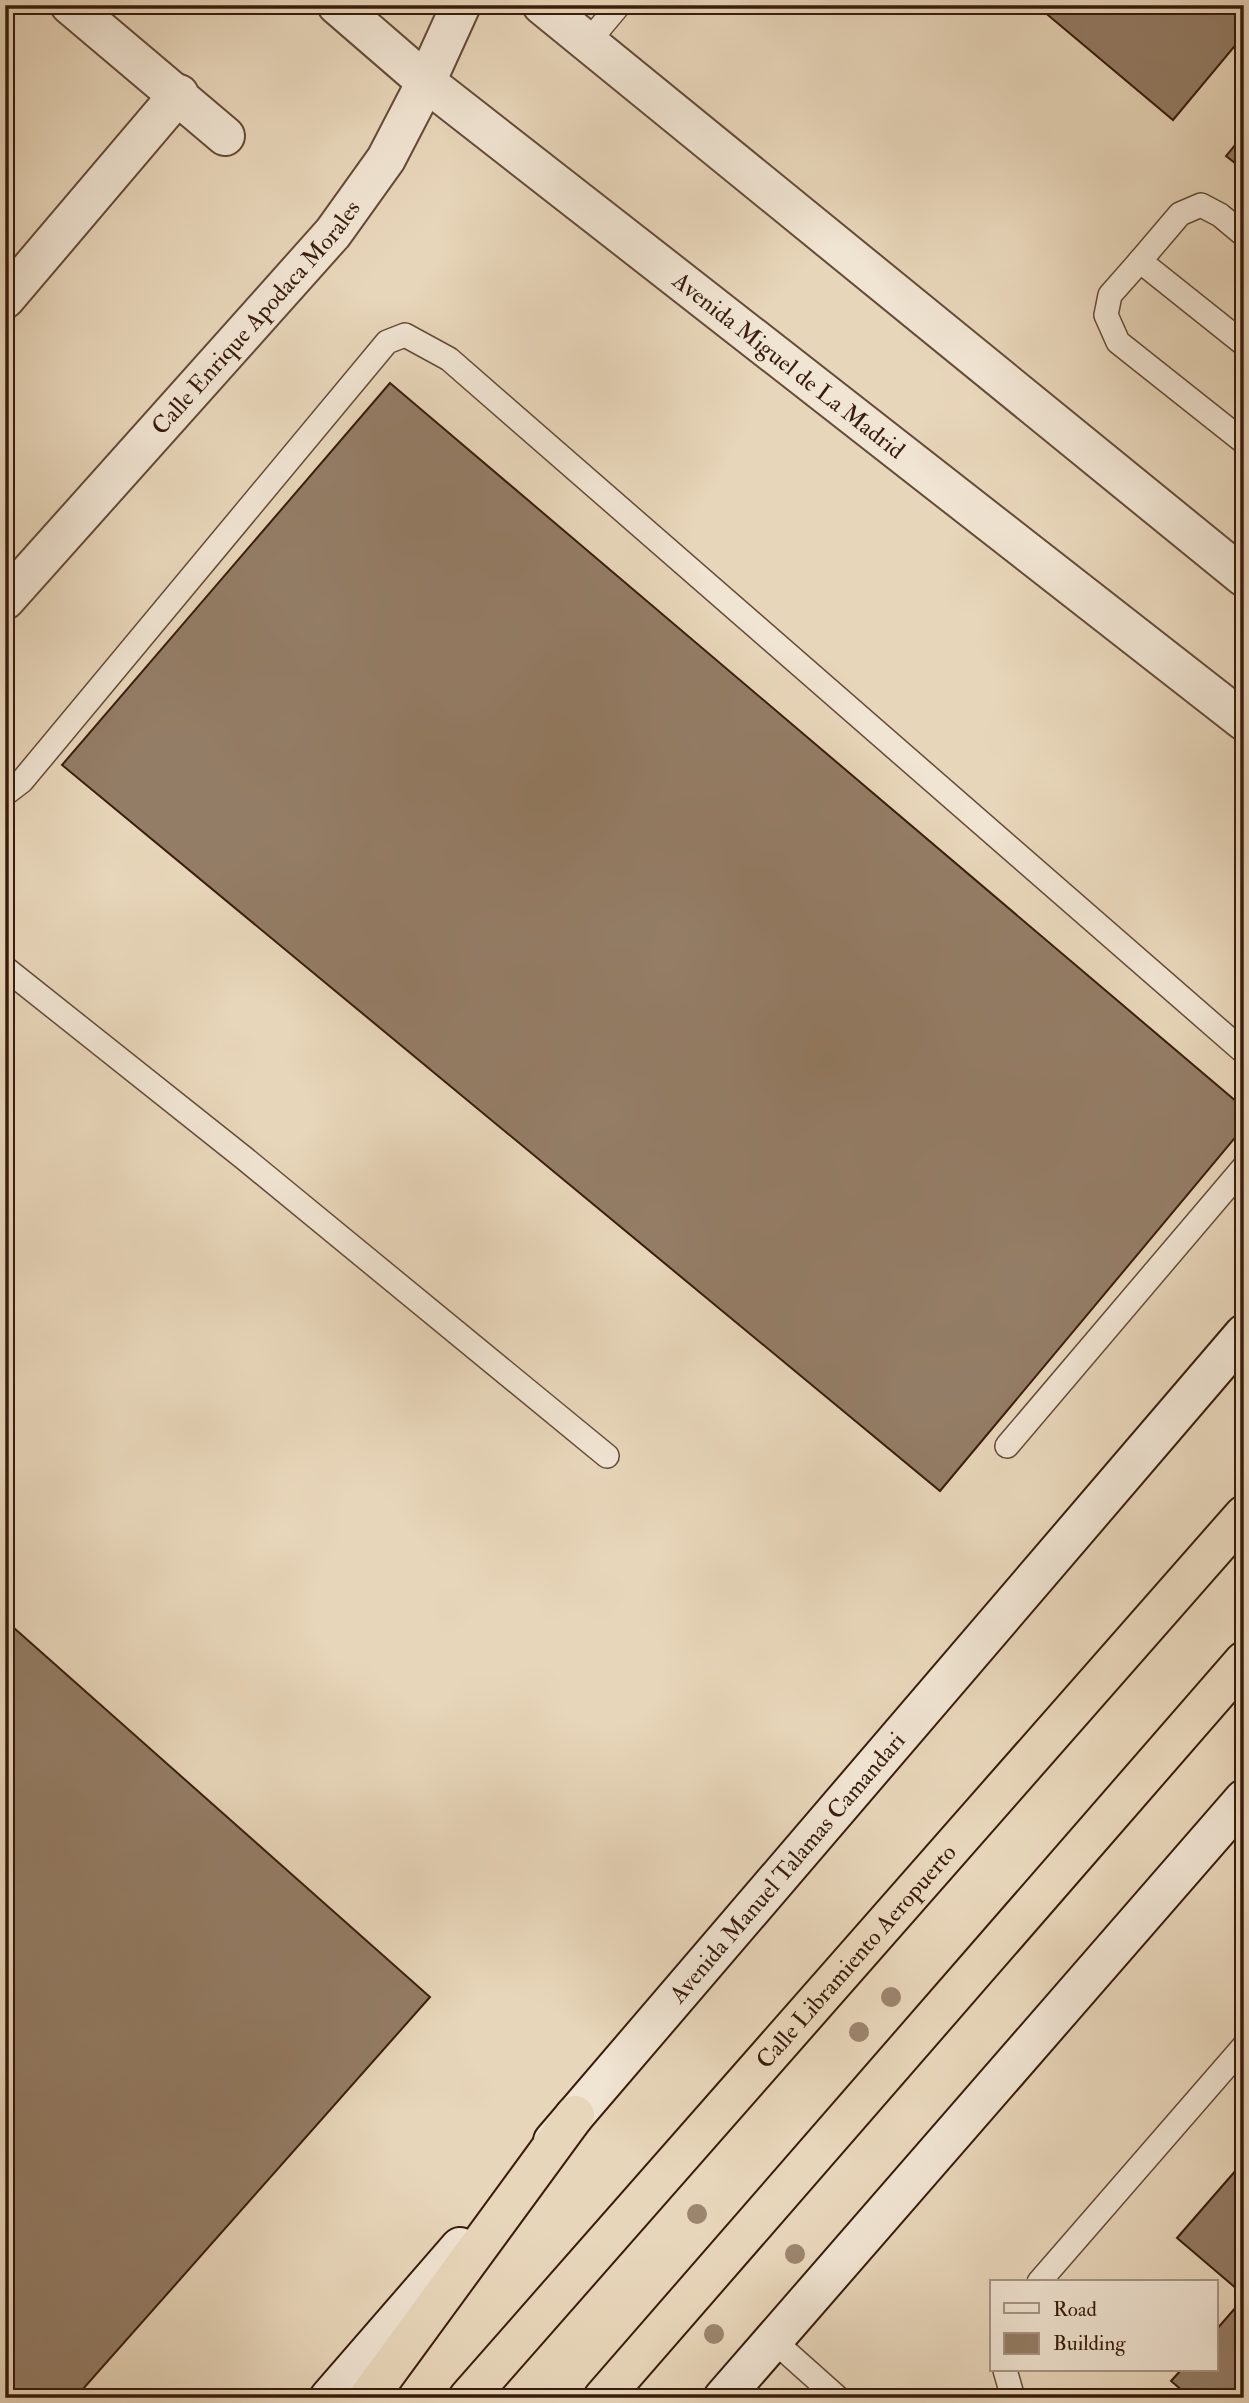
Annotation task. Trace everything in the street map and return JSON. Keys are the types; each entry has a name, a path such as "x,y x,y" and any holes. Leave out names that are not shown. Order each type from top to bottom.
{"highway":[{"name":"Calle Libramiento Aeropuerto","path":"468,2398 1244,1515"},
{"path":"604,2398 1244,1661"},
{"path":"368,2398 575,2115"}],"street":[{"path":"70,5 225,136"},
{"name":"Avenida Miguel de La Madrid","path":"337,5 426,82 1244,721"},
{"name":"Calle Enrique Apodaca Morales","path":"5,600 333,233 386,159 426,82 461,5"},
{"path":"542,5 1244,577"},
{"path":"5,299 178,94"},
{"name":"Avenida Manuel Talamas Camandari","path":"329,2398 1244,1334"},
{"path":"723,2398 1244,1799"}],"lane":[{"path":"588,42 619,5"},
{"path":"1244,235 1220,215 1201,205 1180,214 1110,295 1106,315 1118,342 1244,442"},
{"path":"1140,261 1244,344"},
{"path":"5,794 22,781 387,342 405,335 449,359 1244,1052"},
{"path":"5,968 244,1158 607,1456"},
{"path":"1007,1446 1244,1167"},
{"path":"1041,2280 1244,2046"},
{"path":"773,2340 838,2398"},
{"path":"1006,2372 1013,2398"}],"building":[{"path":"1036,5 1244,5 1244,35 1173,120"},
{"path":"1244,134 1244,170 1226,156"},
{"path":"390,383 1244,1108 1244,1127 940,1491 62,765"},
{"path":"5,1620 430,1997 75,2398 5,2398"},
{"path":"1244,2161 1244,2295 1177,2238"},
{"path":"1244,2298 1244,2398 1191,2398 1171,2381 1179,2372 1218,2372 1218,2328"}]}
